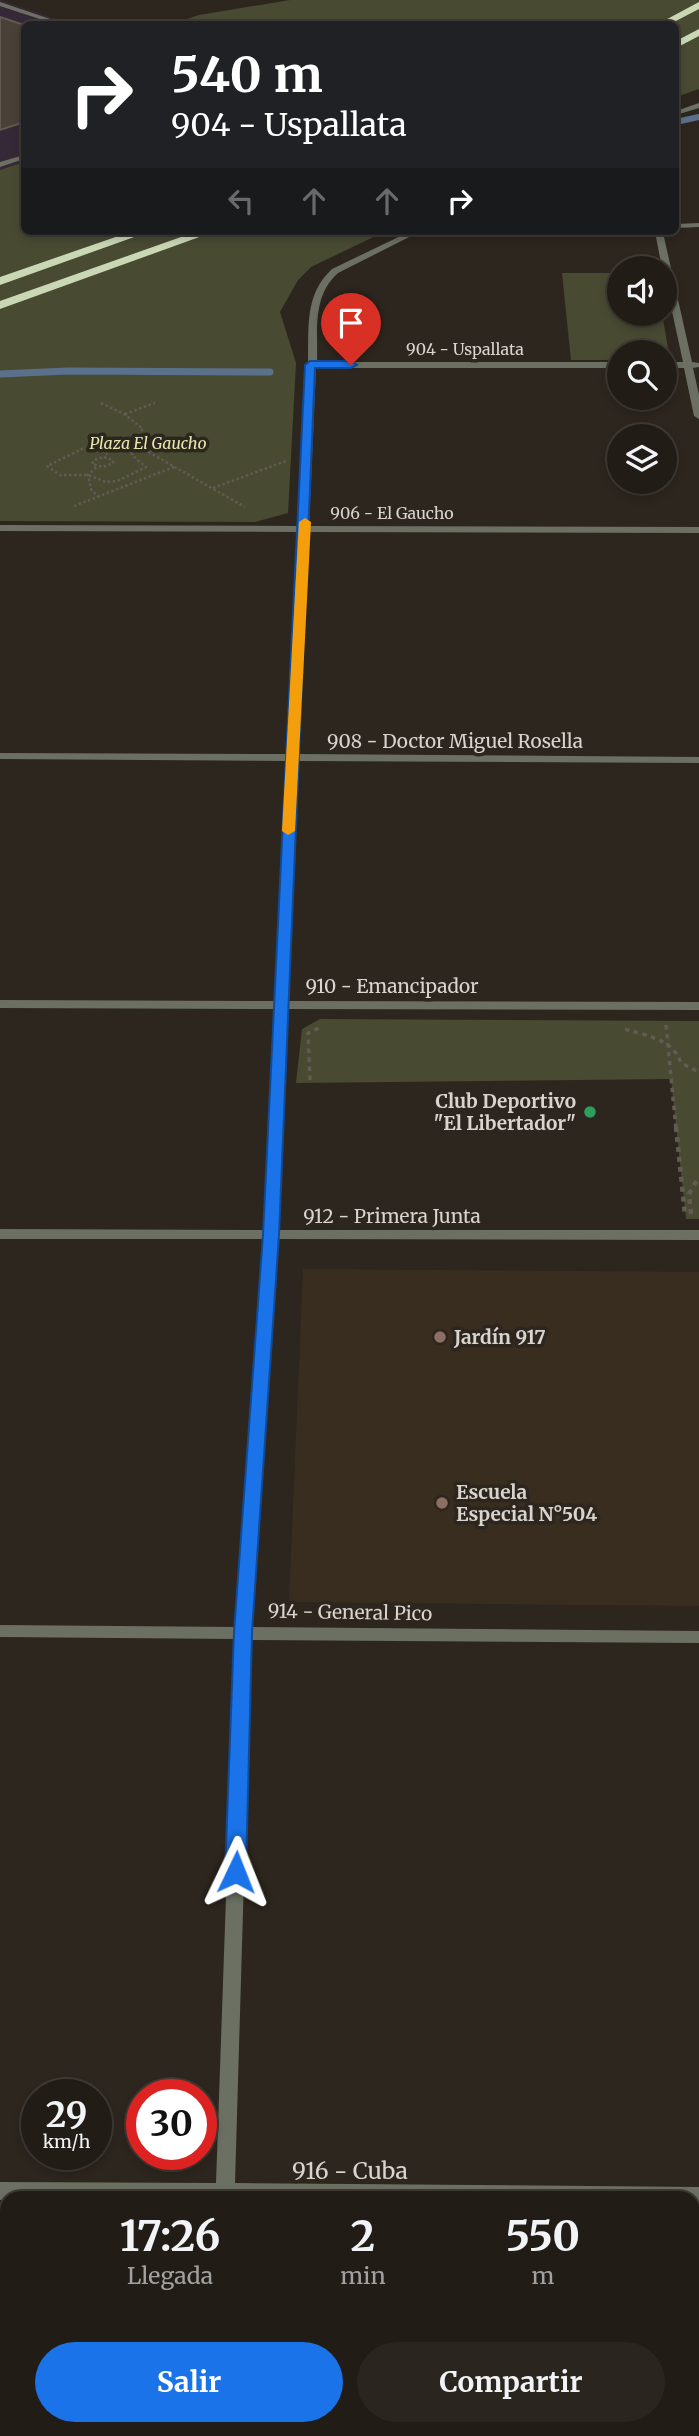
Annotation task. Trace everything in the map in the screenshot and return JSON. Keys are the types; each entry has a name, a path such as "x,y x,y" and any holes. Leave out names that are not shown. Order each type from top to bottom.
{"highway":[{"path":"669,21 699,5"},
{"path":"679,43 699,32"},
{"path":"0,281 133,235"},
{"path":"0,305 200,235"}],"street":[{"path":"0,4 51,21"},
{"path":"679,112 699,105"},
{"path":"0,165 21,158"},
{"path":"679,226 699,225"},
{"path":"225,2191 243,1632 271,1235 291,758 315,299 325,280 345,265 409,235"},
{"path":"661,235 694,365 699,416"},
{"name":"904 - Uspallata","path":"310,365 607,365"},
{"name":"906 - El Gaucho","path":"0,528 699,530"},
{"name":"908 - Doctor Miguel Rosella","path":"0,756 699,760"},
{"name":"910 - Emancipador","path":"0,1004 699,1006"},
{"name":"912 - Primera Junta","path":"0,1234 699,1235"},
{"name":"914 - General Pico","path":"0,1632 699,1637"}],"path":[{"path":"101,403 124,414 143,429 131,442 107,450 105,457"},
{"path":"124,414 155,403"},
{"path":"131,442 247,508"},
{"path":"113,447 79,449 47,466 50,471 60,475 88,475 99,482 112,482 144,470 146,465 132,455 131,447 123,444"},
{"path":"88,475 96,467 106,467 113,463 113,460 105,457 92,461 96,467"},
{"path":"212,488 286,461"},
{"path":"73,507 175,467"},
{"path":"88,475 91,489 98,497"},
{"path":"666,1021 688,1219 688,1195 691,1186 699,1177"},
{"path":"310,1080 308,1033 320,1028"},
{"path":"622,1028 659,1039 677,1051 681,1063 699,1072"}],"shaded area":[{"path":"0,0 63,21 21,21 21,163 0,170"},
{"path":"303,1269 699,1272 699,1606 289,1602"}],"green space":[{"path":"290,0 699,0 699,89 679,96 679,21 181,21 199,15"},
{"name":"Plaza El Gaucho","path":"21,163 21,235 378,235 311,267 298,280 280,312 296,363 288,513 255,522 0,521 0,170"},
{"path":"562,273 607,273 607,326 664,326 667,340 607,340 607,360 571,360"},
{"path":"320,1019 699,1021 699,1219 686,1219 671,1079 296,1083 302,1029"}],"building":[{"path":"0,17 21,24 21,123 0,130"}],"waterway":[{"path":"679,121 699,117"},
{"path":"0,374 68,371 270,372"}],"slow traffic":[{"path":"288,831 305,522"}],"place":[{"name":"Club Deportivo \"El Libertador\"","path":"590,1112"},
{"name":"Jardín 917","path":"440,1337"},
{"name":"Escuela Especial N°504","path":"442,1503"}],"route":[{"path":"236,1872 243,1632 271,1235 291,758 305,528 310,365 351,365"}]}
